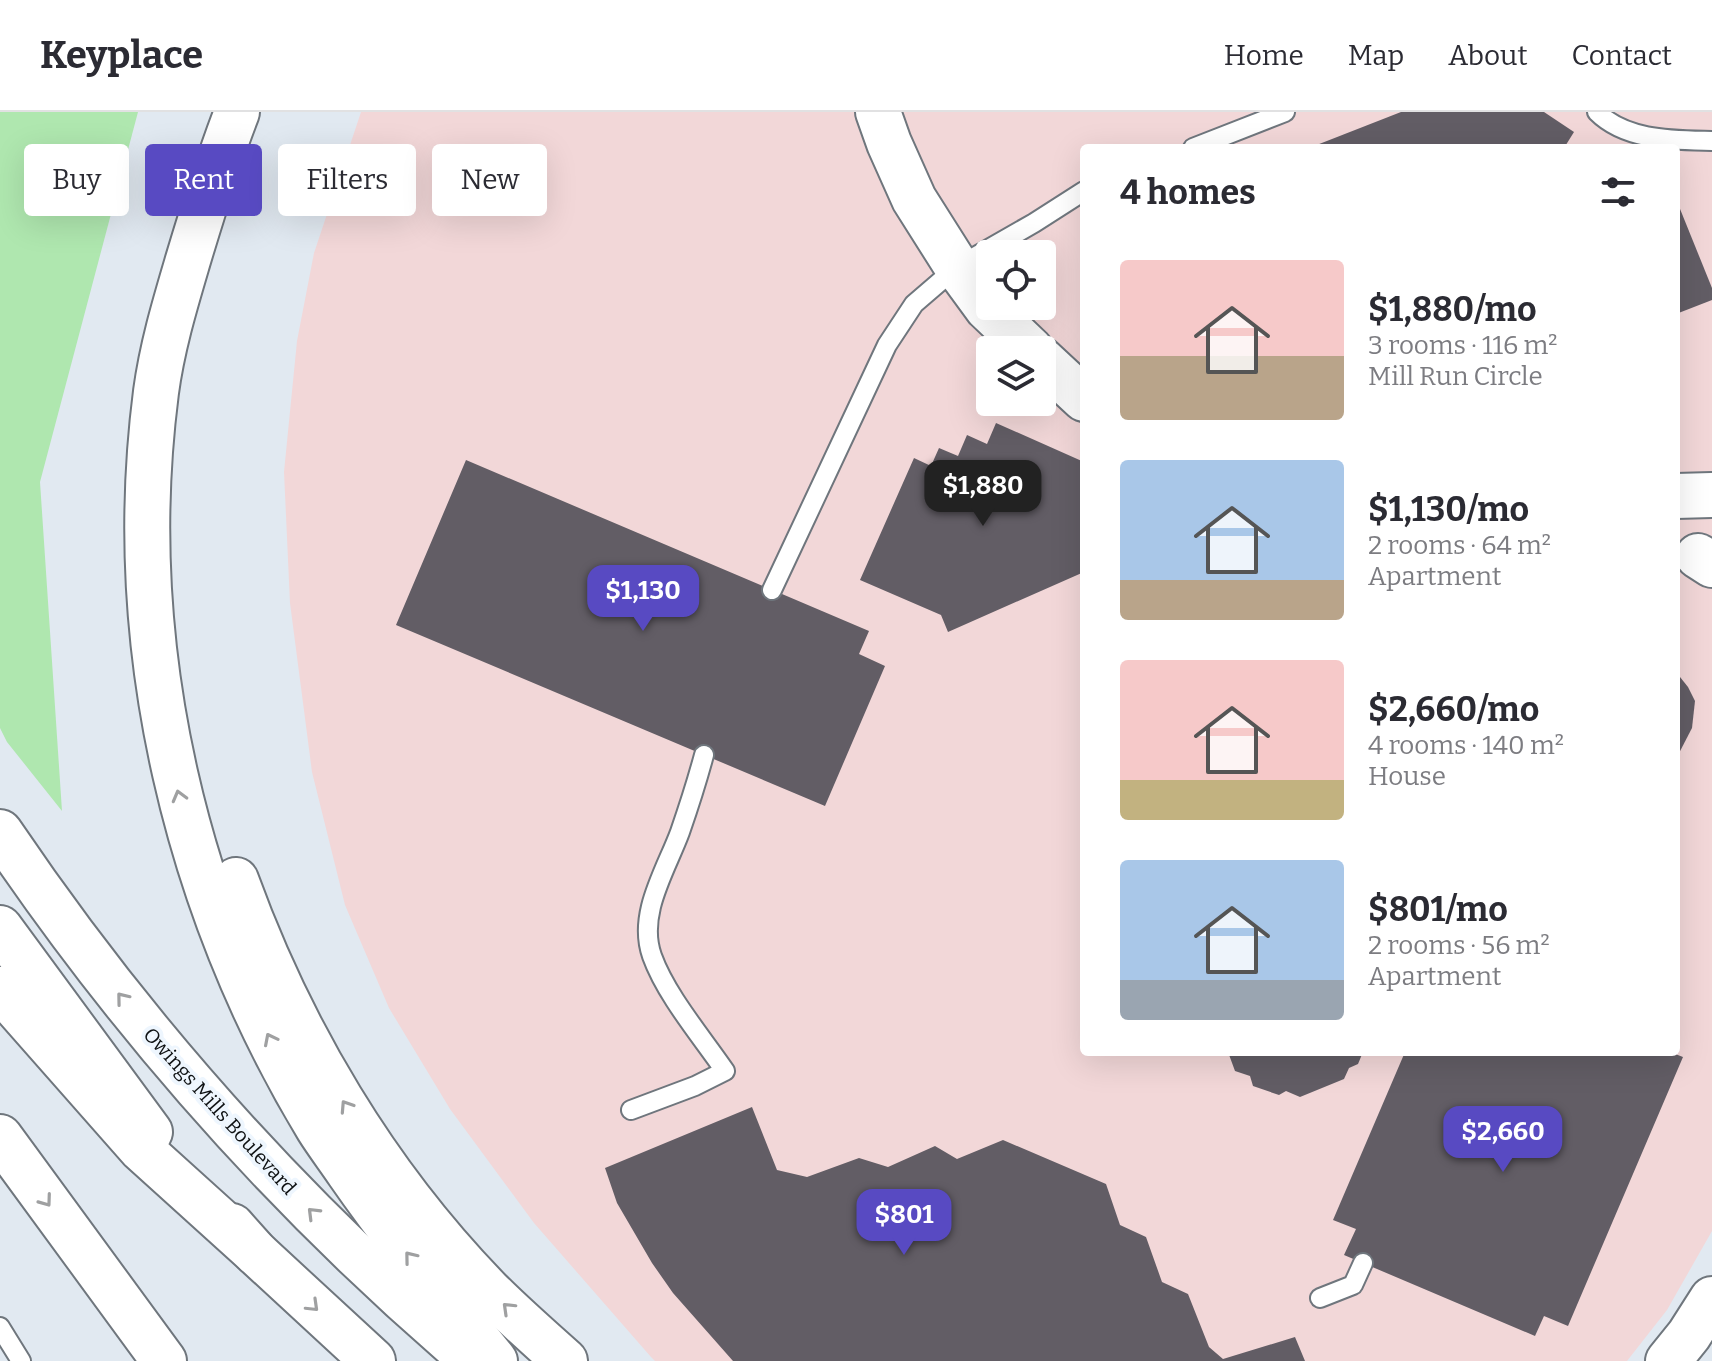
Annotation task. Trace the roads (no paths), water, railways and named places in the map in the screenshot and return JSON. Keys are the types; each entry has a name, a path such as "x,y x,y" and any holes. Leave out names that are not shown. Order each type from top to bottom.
{"main road":[{"path":"237,112 170,321 157,390 147,503 152,614 162,707 176,783 210,899 232,958 299,1096 320,1132 381,1219 495,1361"},
{"path":"878,112 914,199 987,308 1016,336"},
{"path":"194,239 171,457 173,592 194,736 231,867 283,995 334,1086 380,1157 419,1211 460,1259 565,1361"},
{"path":"1056,373 1080,395"},
{"path":"1680,496 1712,495"},
{"name":"Owings Mills Boulevard","path":"0,832 92,961 219,1113 366,1266 473,1361"},
{"path":"0,928 145,1127 256,1253"},
{"path":"0,989 141,1149 373,1361"},
{"path":"0,1137 164,1361"},
{"path":"1668,1361 1712,1299"}],"lane":[{"path":"1237,141 1285,112"},
{"path":"1597,112 1604,119 1628,130 1654,138 1712,141"},
{"path":"772,590 887,345 914,304 957,267 1080,194"},
{"path":"631,1110 725,1071 675,1000 652,956 646,930 650,907 693,795 704,755"},
{"path":"1320,1298 1353,1285 1363,1263"},
{"path":"0,1327 21,1361"}]}
